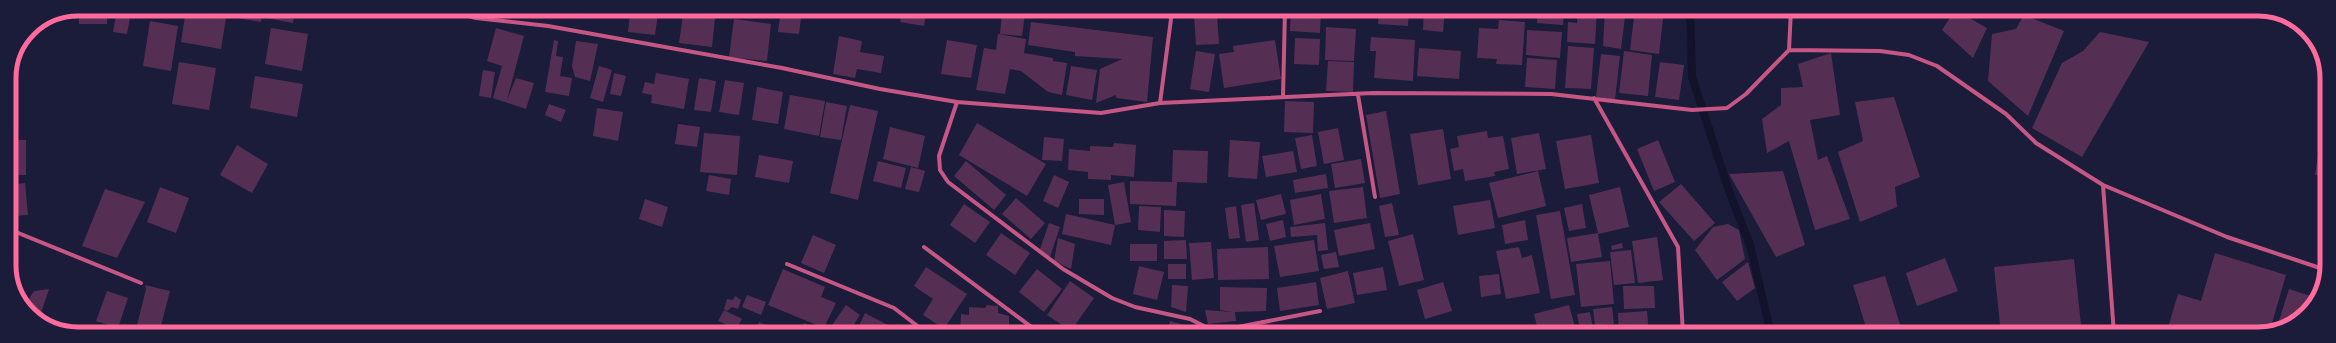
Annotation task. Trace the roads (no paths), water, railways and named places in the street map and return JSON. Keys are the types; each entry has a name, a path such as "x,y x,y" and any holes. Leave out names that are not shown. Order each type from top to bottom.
{"street":[{"path":"470,16 548,26 782,68 880,90 957,102 1101,113 1160,103 1283,97 1488,92 1552,94 1692,110 1727,108 1746,94 1789,50 1791,16"},
{"path":"1160,103 1170,16"},
{"path":"1283,97 1285,16"},
{"path":"1789,50 1880,51 1909,54 1937,66 2006,114 2036,143 2103,185 2227,237 2320,268"},
{"path":"1358,95 1375,197"},
{"path":"1594,98 1678,247 1683,327"},
{"path":"957,102 939,156 940,170 948,182 1063,268 1112,298 1135,306 1190,319 1206,327 1238,327 1320,311"},
{"path":"2103,185 2113,327"},
{"path":"16,232 141,283"},
{"path":"924,247 1032,327"},
{"path":"787,264 894,308 919,327"},
{"path":"1262,322 1262,327"}],"waterway":[{"path":"1690,16 1692,77 1729,191 1750,245 1769,327"}]}
